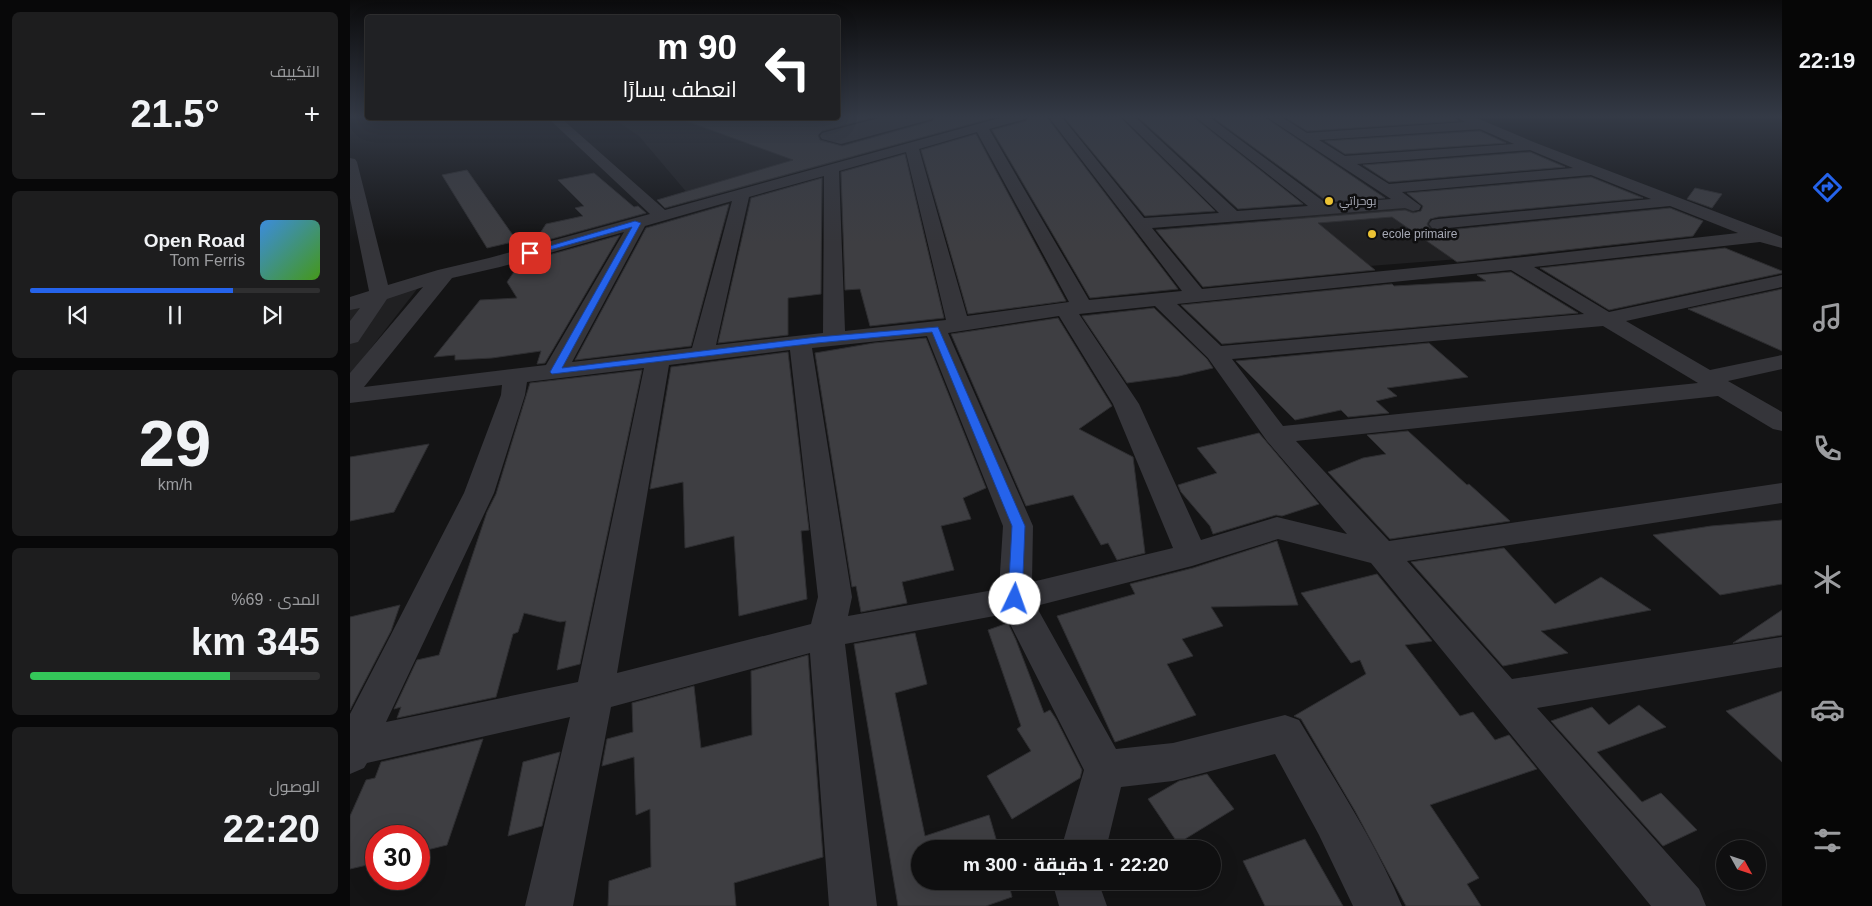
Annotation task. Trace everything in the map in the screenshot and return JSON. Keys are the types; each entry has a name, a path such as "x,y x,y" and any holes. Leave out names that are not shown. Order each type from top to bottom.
{"street":[{"path":"598,158 662,216"},
{"path":"350,304 445,274 493,263 868,158"},
{"path":"913,158 947,327 1018,526 1015,599 1105,769 1085,840"},
{"path":"997,158 1126,404 1192,555"},
{"path":"1088,158 1196,295"},
{"path":"1171,158 1233,217"},
{"path":"1255,158 1323,210"},
{"path":"1339,158 1454,234"},
{"path":"1343,161 1377,158"},
{"path":"1561,158 1782,244"},
{"path":"350,162 380,294 350,337"},
{"path":"831,169 834,338"},
{"path":"1387,189 1593,171"},
{"path":"702,354 742,194"},
{"path":"1438,224 1674,202"},
{"path":"1140,224 1408,203"},
{"path":"555,372 638,223"},
{"path":"350,396 834,338 947,327 1074,308 1514,264 1761,236"},
{"path":"1514,264 1782,423"},
{"path":"350,388 445,274"},
{"path":"1216,353 1605,319 1782,281"},
{"path":"1160,299 1216,353 1276,435 1382,554 1682,906"},
{"path":"800,342 835,597 826,634 853,906"},
{"path":"548,906 594,695 658,359"},
{"path":"1276,435 1714,383 1782,362"},
{"path":"351,750 479,492 513,395 515,376"},
{"path":"351,750 594,695 826,634 1015,599 1192,555 1277,528 1382,554 1782,493"},
{"path":"1503,697 1782,652"},
{"path":"1105,769 1173,762 1285,732 1334,820 1378,906"},
{"path":"1079,890 1083,906"}],"shaded area":[{"path":"658,158 849,158 694,201"},
{"name":"ecole primaire","path":"1404,204 1485,257 1331,269 1277,215"},
{"path":"421,284 350,375 350,306"}],"building":[{"path":"788,158 846,158 665,208 657,200 793,160"},
{"path":"890,158 906,158 944,318 870,326 860,289 845,290 841,172"},
{"path":"923,158 989,158 1066,301 968,314"},
{"path":"1008,158 1078,158 1178,289 1090,298"},
{"path":"1098,158 1162,158 1215,211 1145,216"},
{"path":"1183,158 1245,158 1303,204 1238,209"},
{"path":"1269,158 1326,158 1385,198 1328,202"},
{"path":"1449,158 1545,158 1565,167 1389,182 1363,165"},
{"path":"467,170 517,241 487,248 442,175"},
{"path":"594,173 634,207 638,206 646,213 533,244 546,224 583,216 575,208 584,206 558,180"},
{"path":"1591,177 1643,198 1438,217 1430,219 1427,224 1430,229 1438,231 1670,208 1703,221 1693,236 1457,262 1392,217 1318,223 1375,270 1203,287 1156,230 1405,210 1413,213 1421,211 1423,206 1407,193"},
{"path":"822,178 821,294 788,298 788,335 718,343 751,198"},
{"path":"1695,188 1722,194 1712,208 1687,199"},
{"path":"729,204 691,346 575,360 646,228"},
{"path":"620,235 545,363 537,364 541,351 492,358 455,360 455,355 434,357 480,300 517,298 507,282 520,263"},
{"path":"1725,248 1782,271 1782,273 1609,310 1540,268"},
{"path":"1511,272 1578,313 1222,344 1181,305 1392,284 1394,286 1486,281 1477,275"},
{"path":"1782,289 1782,351 1688,309"},
{"path":"1154,308 1207,359 1213,368 1179,376 1127,383 1082,316"},
{"path":"1058,318 1112,406 1079,429 1133,457 1145,553 1117,560 1108,543 1101,545 1073,495 1026,506 951,334"},
{"path":"926,338 986,488 963,498 971,519 941,526 954,570 902,582 907,603 861,612 856,586 852,587 815,353 874,343"},
{"path":"1429,343 1468,377 1387,388 1397,396 1376,401 1389,413 1348,417 1341,410 1295,420 1236,361"},
{"path":"788,352 809,530 801,531 807,599 739,616 734,536 685,548 683,482 650,489 671,367"},
{"path":"642,370 580,664 557,670 566,621 560,622 524,613 518,632 513,634 496,697 397,718 401,707 394,709 417,660 439,655 487,512 496,494 530,383"},
{"path":"1408,431 1510,521 1390,539 1328,472 1363,458 1386,454 1367,435"},
{"path":"1259,433 1319,504 1213,534 1210,526 1181,492 1178,485 1217,473 1197,448"},
{"path":"429,444 394,512 350,521 350,457"},
{"path":"1782,520 1782,584 1720,595 1653,535 1711,526"},
{"path":"1277,541 1298,605 1211,607 1223,626 1182,639 1193,656 1167,664 1196,715 1115,742 1057,616 1135,594 1130,584 1193,568"},
{"path":"1504,548 1555,604 1601,577 1651,610 1541,631 1568,653 1503,666 1411,562"},
{"path":"1377,574 1432,641 1405,645 1460,716 1473,712 1495,740 1509,735 1537,769 1430,805 1479,878 1467,884 1481,906 1406,906 1355,811 1301,719 1294,716 1366,674 1360,660 1351,663 1301,593"},
{"path":"400,605 391,631 350,710 350,617"},
{"path":"1782,610 1782,635 1733,643"},
{"path":"1008,623 1044,713 1050,710 1056,719 1082,770 1080,778 1012,819 987,776 1031,751 1017,729 1021,726 988,630"},
{"path":"915,633 927,684 895,693 925,836 989,815 996,840 911,840 911,890 1010,890 1012,897 986,906 898,906 854,644"},
{"path":"808,655 823,857 734,883 736,906 608,906 609,881 651,867 650,809 636,815 634,757 602,766 607,739 633,732 632,703 694,686 701,748 752,735 751,671"},
{"path":"1782,691 1782,762 1726,711"},
{"path":"1639,705 1666,727 1597,752 1642,802 1661,793 1697,830 1663,846 1551,721 1592,707 1609,725"},
{"path":"483,739 447,845 430,849 430,825 365,825 365,866 350,869 350,816 366,780 375,778 381,762"},
{"path":"560,752 542,826 508,836 523,762"},
{"path":"1207,774 1234,809 1185,839 1175,839 1148,799 1179,781"},
{"path":"1305,839 1343,906 1265,906 1243,861"}],"place":[{"name":"بوحراتي","path":"1329,201"},
{"name":"ecole primaire","path":"1372,234"}],"route":[{"path":"530,253 638,223 555,372 817,340 935,329 1018,526 1015,599"}]}
